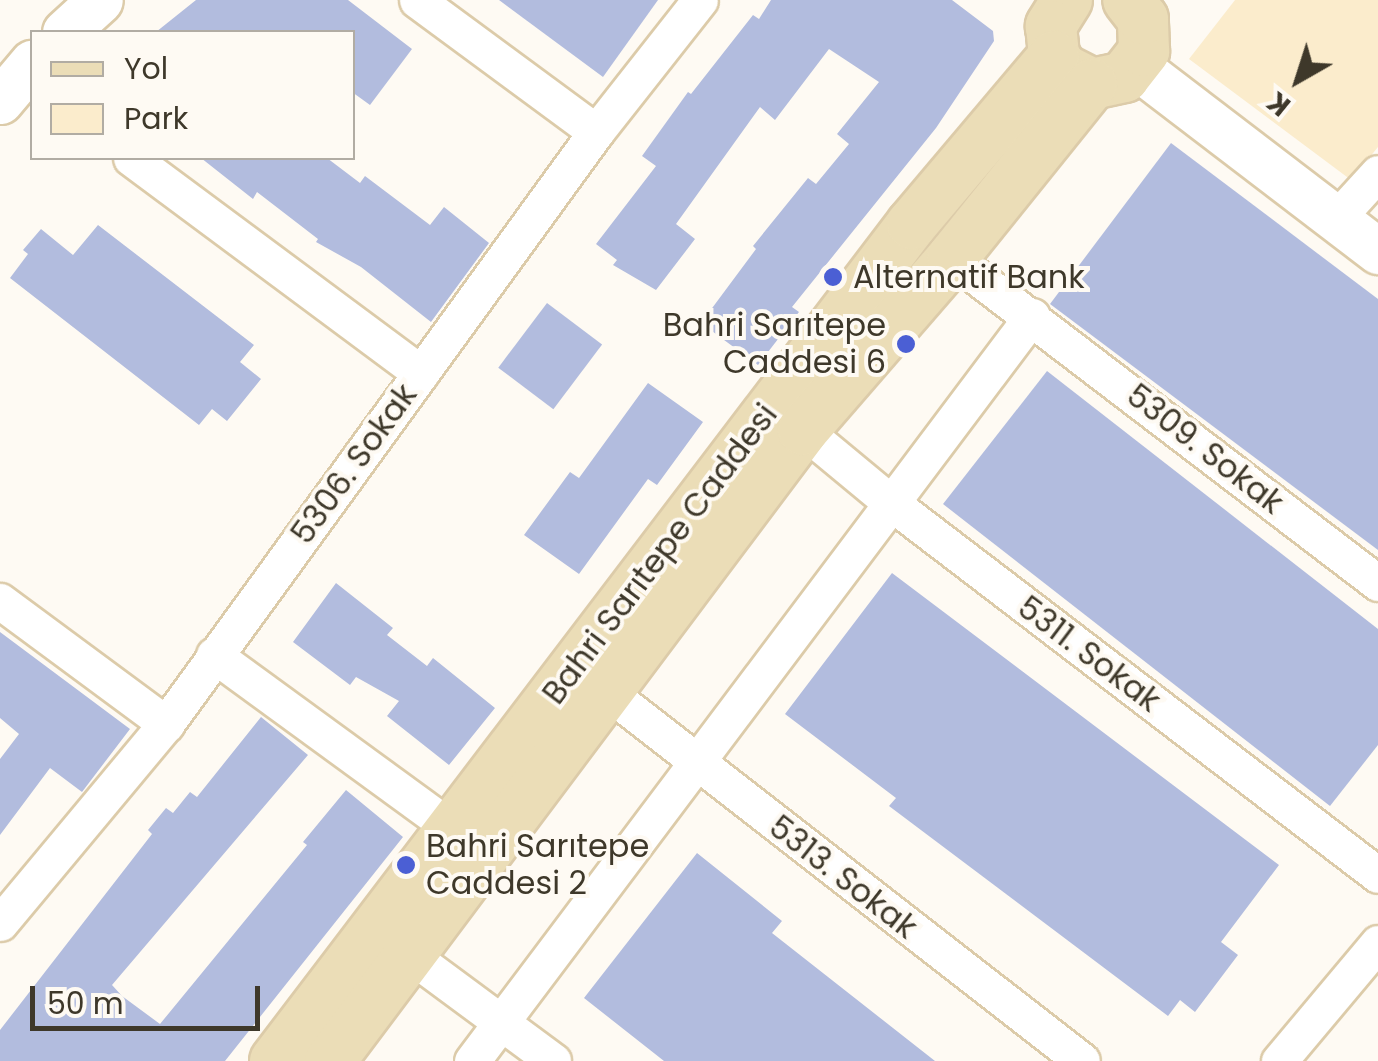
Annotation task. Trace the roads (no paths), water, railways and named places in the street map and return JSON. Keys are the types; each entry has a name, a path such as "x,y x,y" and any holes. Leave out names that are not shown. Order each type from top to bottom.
{"main road":[{"name":"Bahri Sarıtepe Caddesi","path":"330,1061 803,430 952,258 1097,26"},
{"name":"Bahri Sarıtepe Caddesi","path":"275,1061 912,224 1097,26"}],"street":[{"path":"67,30 100,0"},
{"path":"417,0 596,132"},
{"name":"5306. Sokak","path":"4,910 166,724 596,132 700,0"},
{"path":"1097,26 1378,250"},
{"path":"134,160 421,373"},
{"path":"1336,218 1378,173"},
{"name":"5309. Sokak","path":"952,258 1378,583"},
{"path":"472,1061 1032,316"},
{"name":"5311. Sokak","path":"803,430 890,502 1378,875"},
{"path":"0,601 166,724"},
{"path":"214,655 450,827"},
{"name":"5313. Sokak","path":"605,690 1082,1061"},
{"path":"1279,1061 1378,943"},
{"path":"410,955 553,1061"}],"place":[{"name":"Alternatif Bank","path":"833,277"},
{"name":"Bahri Sarıtepe Caddesi 6","path":"906,344"},
{"name":"Bahri Sarıtepe Caddesi 2","path":"406,865"}]}
